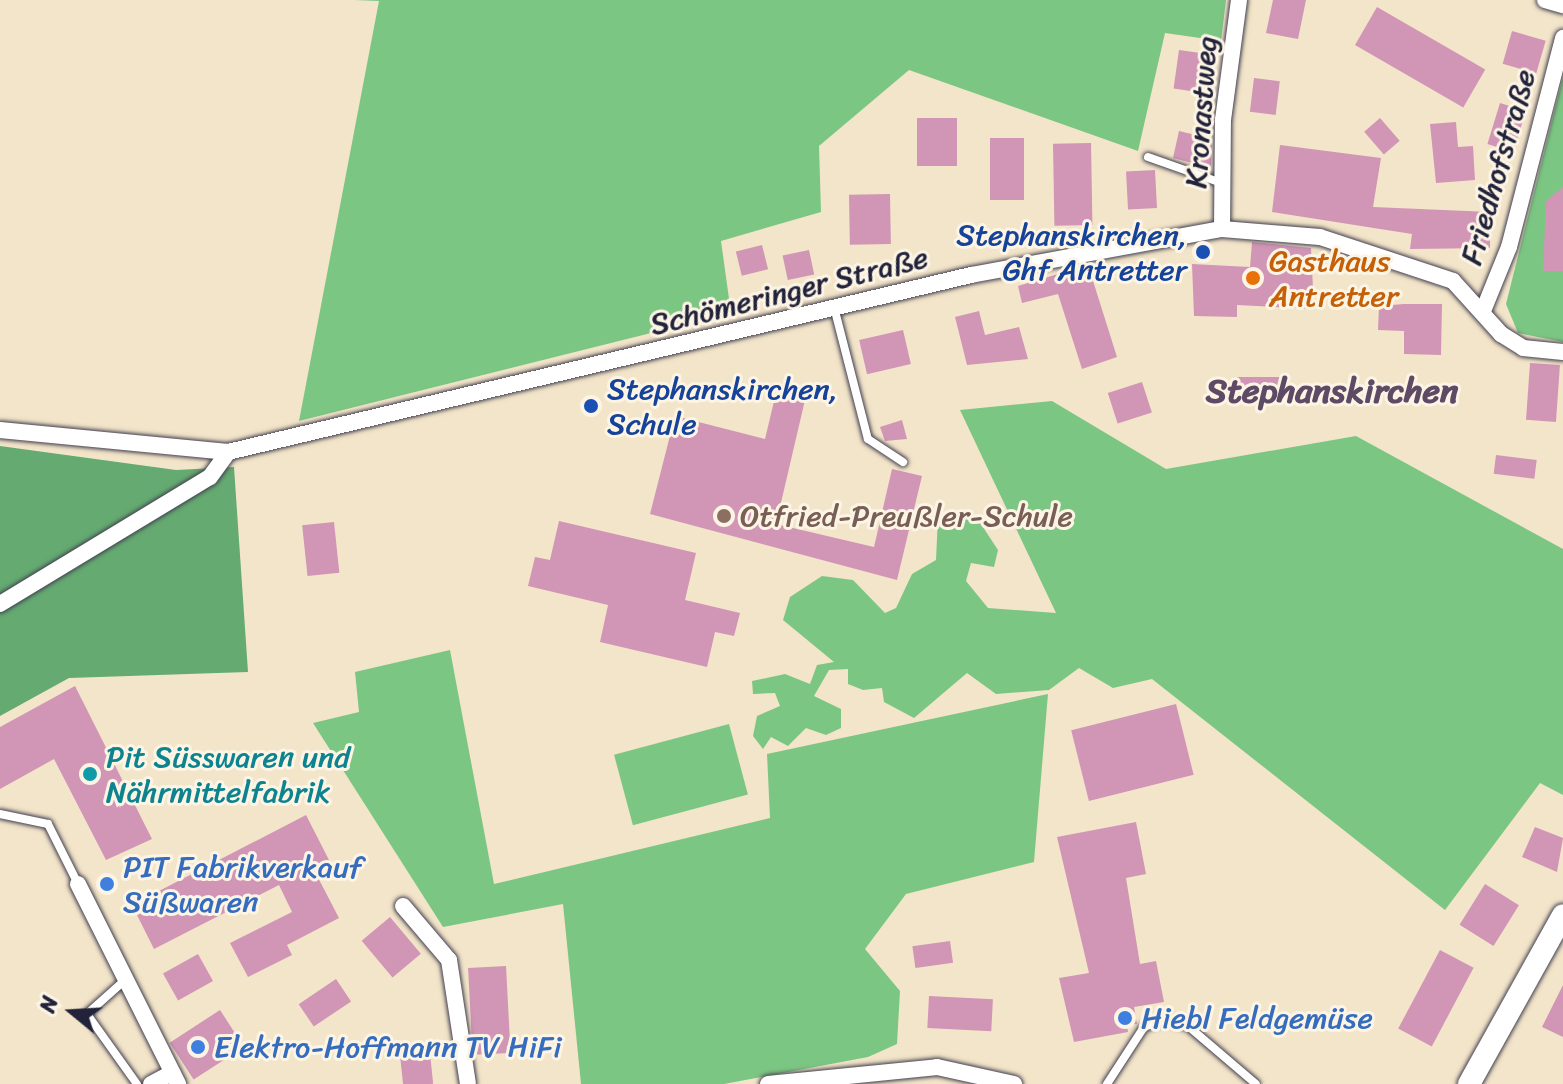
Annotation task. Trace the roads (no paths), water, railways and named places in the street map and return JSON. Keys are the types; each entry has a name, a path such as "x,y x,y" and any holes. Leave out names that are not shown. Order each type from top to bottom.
{"main road":[{"path":"1469,1084 1563,915"}],"street":[{"name":"Kronastweg","path":"1222,229 1222,183 1239,0"},
{"path":"1545,0 1563,5"},
{"name":"Friedhofstraße","path":"1483,311 1509,247 1563,38"},
{"name":"Schömeringer Straße","path":"0,430 228,452 834,307 1222,229 1320,237 1453,281 1523,348 1563,352"},
{"path":"0,604 210,477 228,452"},
{"path":"78,884 175,1079 151,1084"},
{"path":"403,906 449,960 468,1084"},
{"path":"768,1084 937,1067 1014,1084"}],"lane":[{"path":"1148,157 1222,183"},
{"path":"834,307 868,439 903,462"},
{"path":"0,814 48,824 78,884"},
{"path":"125,980 87,1014 137,1084"},
{"path":"1107,1084 1144,1027 1163,1020 1188,1026 1256,1084"}],"place":[{"name":"Stephanskirchen, Ghf Antretter","path":"1203,252"},
{"name":"Gasthaus Antretter","path":"1253,278"},
{"name":"Stephanskirchen, Schule","path":"591,406"},
{"name":"Otfried-Preußler-Schule","path":"724,516"},
{"name":"Pit Süsswaren und Nährmittelfabrik","path":"90,774"},
{"name":"PIT Fabrikverkauf Süßwaren","path":"107,884"},
{"name":"Hiebl Feldgemüse","path":"1125,1018"},
{"name":"Elektro-Hoffmann TV HiFi","path":"198,1047"}],"district":[{"name":"Stephanskirchen","path":"1332,392"}]}
